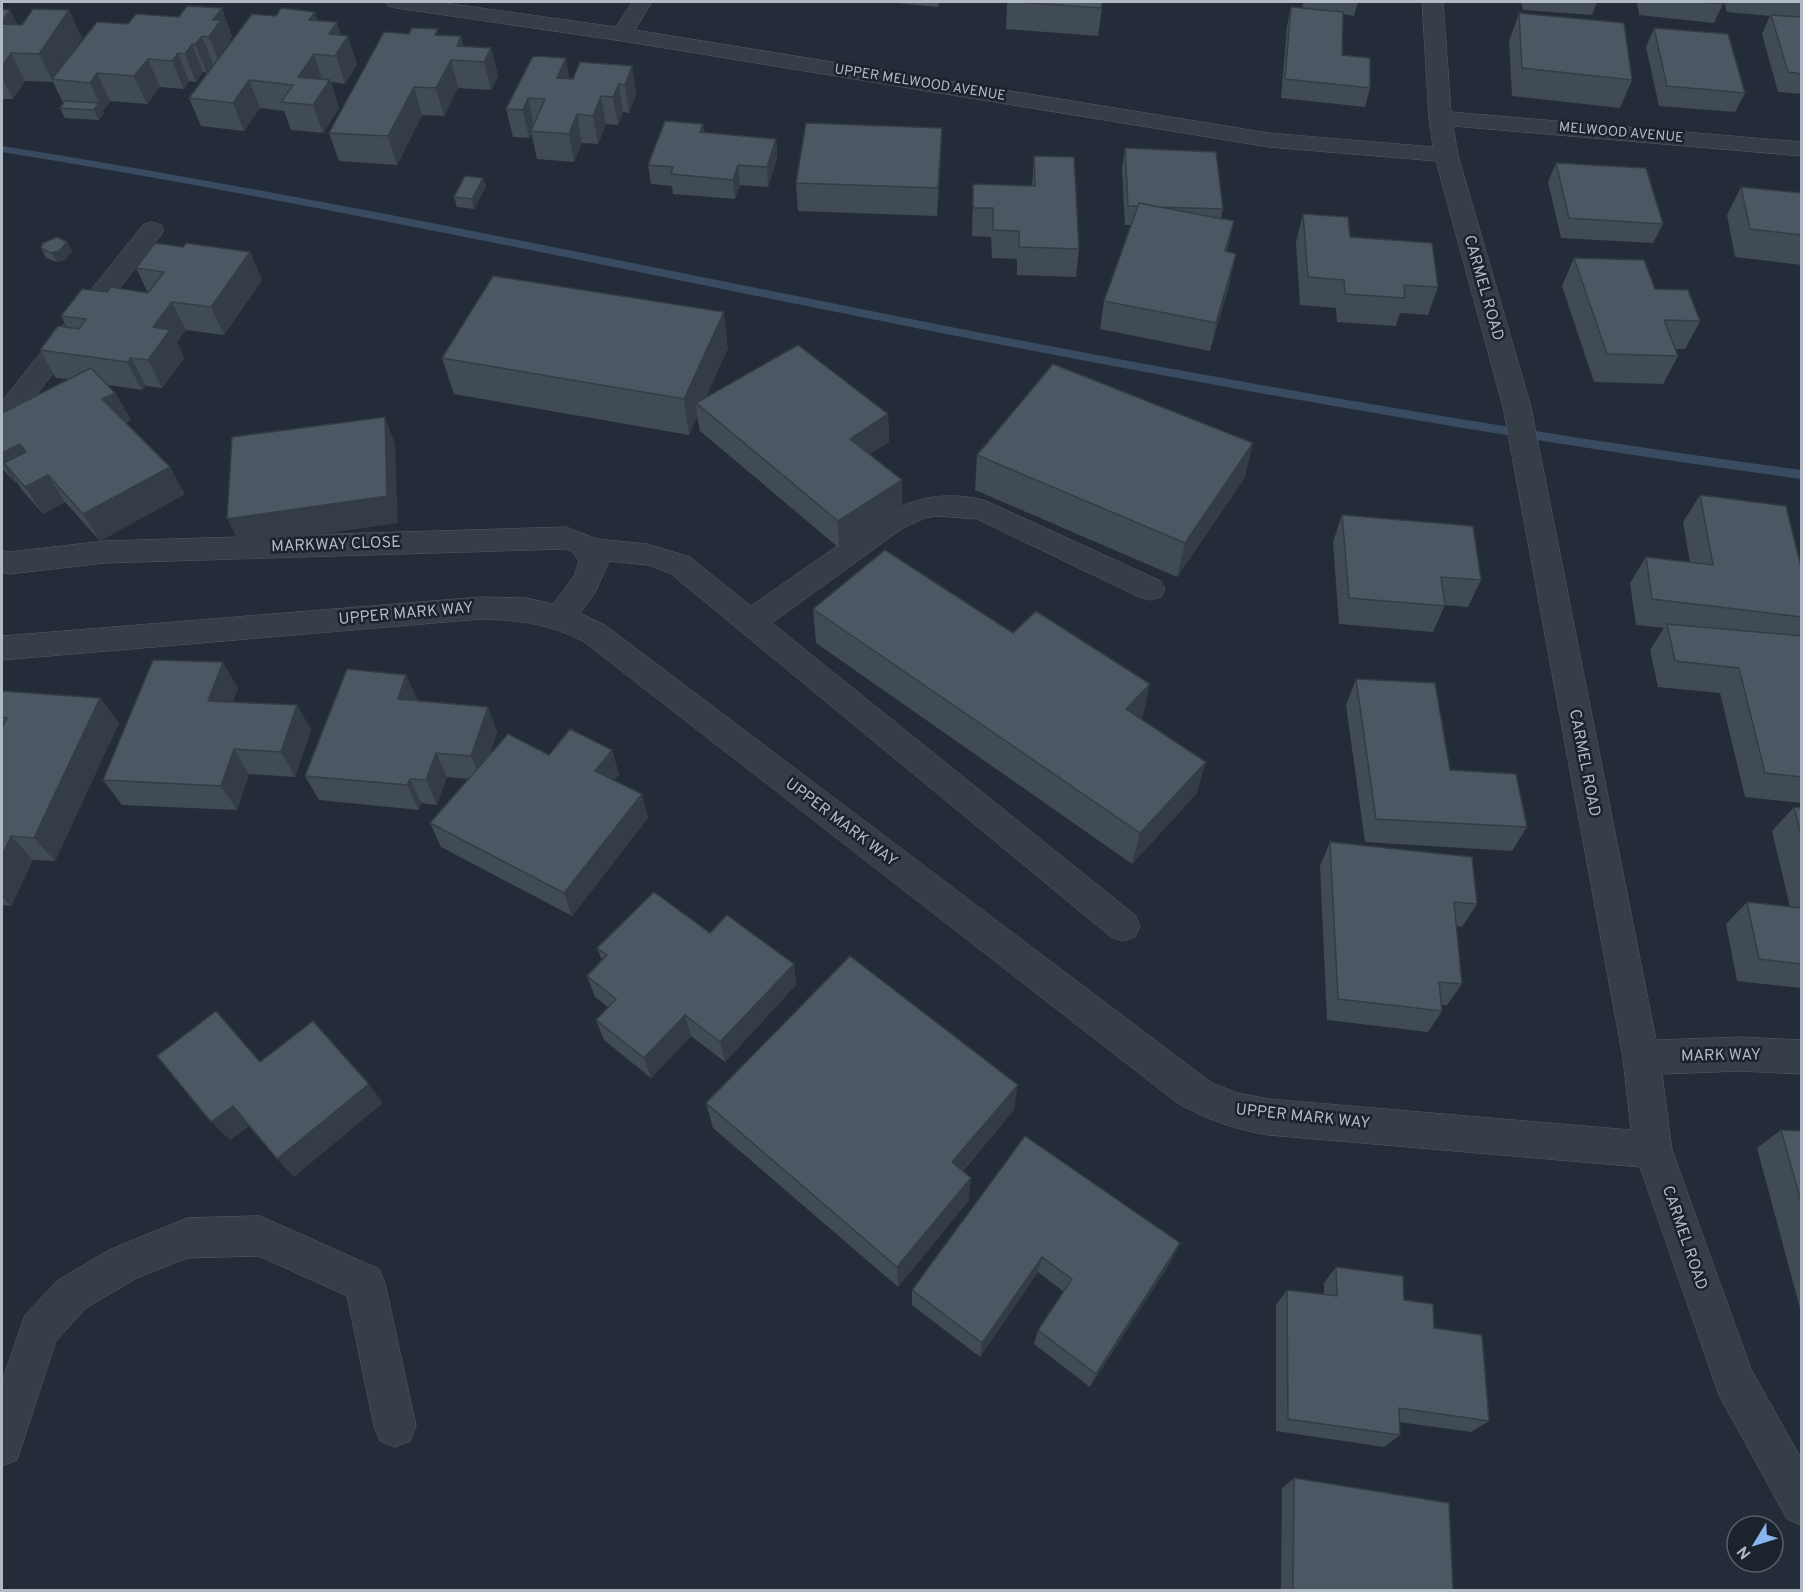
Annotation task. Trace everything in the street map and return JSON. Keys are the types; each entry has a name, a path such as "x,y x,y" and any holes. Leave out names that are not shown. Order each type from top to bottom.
{"street":[{"name":"UPPER MELWOOD AVENUE","path":"396,2 622,34 1269,140 1446,155"},
{"path":"622,34 642,2"},
{"name":"CARMEL ROAD","path":"1433,2 1440,118 1446,155 1517,407 1641,1058 1653,1150 1734,1380 1802,1504"},
{"name":"MELWOOD AVENUE","path":"1440,118 1802,149"},
{"path":"2,419 152,230"},
{"path":"751,622 893,521 912,510 935,504 960,504 984,510 1150,589"},
{"name":"MARKWAY CLOSE","path":"2,561 9,563 105,552 566,538 581,541 592,550"},
{"path":"561,616 593,573 592,550 646,553 680,565 1123,926"},
{"name":"UPPER MARK WAY","path":"2,648 481,608 522,608 561,616 594,633 1189,1090 1214,1105 1241,1113 1269,1116 1653,1150"},
{"name":"MARK WAY","path":"1641,1058 1740,1054 1802,1057"},
{"path":"2,1445 39,1329 72,1294 123,1264 187,1238 260,1236 365,1283 395,1426"}],"building":[{"path":"1017,2 1102,2 1101,8"},
{"path":"1699,2 1722,2 1723,4"},
{"path":"187,6 222,8 213,20 221,20 209,37 202,36 185,54 178,53 172,61 148,59 134,76 97,73 90,83 52,79 97,22 128,24 136,14 179,17"},
{"path":"1291,7 1343,12 1342,55 1370,58 1370,88 1285,79"},
{"path":"281,8 315,12 309,20 337,22 329,34 348,36 335,56 314,54 298,77 330,80 313,105 281,102 293,85 249,80 233,103 189,98 252,14 276,16"},
{"path":"2,9 10,10 2,21"},
{"path":"33,9 69,10 39,54 11,53 2,67 2,24 22,25"},
{"path":"1519,13 1624,23 1632,80 1522,68"},
{"path":"1771,15 1802,17 1802,74 1788,72"},
{"path":"412,28 438,29 435,35 461,36 457,46 491,48 484,62 451,60 436,88 414,87 388,136 329,133 384,32 409,34"},
{"path":"1654,28 1728,34 1745,93 1667,86"},
{"path":"533,56 566,58 557,78 573,79 580,62 632,66 625,85 619,84 613,97 601,96 593,116 577,114 569,134 531,131 545,99 528,98 523,110 506,109"},
{"path":"65,101 99,103 94,110 60,108"},
{"path":"665,121 703,124 700,132 776,139 767,167 738,165 733,180 671,174 673,167 648,165"},
{"path":"806,123 942,128 938,188 796,183"},
{"path":"1125,148 1216,152 1223,209 1158,207 1139,203 1138,206 1128,206"},
{"path":"1034,156 1074,157 1079,249 1019,247 1019,231 993,230 993,208 973,208 973,184 1035,186"},
{"path":"1556,163 1646,168 1663,224 1569,218"},
{"path":"465,176 483,178 472,199 454,197"},
{"path":"1741,187 1802,193 1802,235 1750,229"},
{"path":"1139,203 1234,221 1225,251 1236,254 1216,323 1104,301"},
{"path":"1303,214 1348,217 1350,237 1432,243 1438,287 1404,285 1405,298 1345,294 1344,280 1308,277"},
{"path":"57,237 67,242 59,251 51,253 41,248 43,243"},
{"path":"155,243 183,247 186,243 250,252 211,307 172,302 153,327 170,330 148,360 131,358 127,362 40,350 58,326 79,329 86,319 61,316 82,289 107,292 111,287 148,293 164,272 136,268"},
{"path":"1574,258 1644,260 1655,289 1688,290 1700,321 1664,320 1678,356 1607,354"},
{"path":"493,276 724,312 684,399 442,358"},
{"path":"798,345 888,414 850,439 902,480 838,521 696,403"},
{"path":"1053,364 1253,443 1185,543 977,455"},
{"path":"91,368 115,393 102,399 170,467 83,514 48,475 25,487 4,463 26,452 20,444 2,453 2,413"},
{"path":"385,417 387,496 227,519 232,437"},
{"path":"1700,495 1786,506 1802,571 1802,617 1652,599 1646,557 1713,565"},
{"path":"1342,515 1473,526 1481,580 1441,577 1445,606 1349,598"},
{"path":"885,550 1013,633 1036,611 1150,684 1126,709 1206,762 1140,833 813,609"},
{"path":"1667,624 1802,636 1802,777 1765,773 1739,668 1675,661"},
{"path":"153,660 223,662 208,701 297,705 281,752 234,749 221,786 103,780"},
{"path":"347,669 406,675 398,699 488,707 471,756 436,753 426,780 410,779 407,785 305,776"},
{"path":"1356,679 1435,683 1450,770 1516,774 1527,827 1376,819"},
{"path":"2,691 100,698 34,838 11,836 2,856 2,728 7,718 2,717"},
{"path":"570,729 612,750 595,771 642,794 564,893 430,823 508,734 549,755"},
{"path":"1794,807 1802,808 1802,839"},
{"path":"1330,842 1472,857 1477,904 1454,902 1462,984 1439,982 1442,1011 1338,999"},
{"path":"654,892 710,933 727,915 794,964 720,1042 685,1015 644,1058 596,1020 616,999 587,976 607,955 597,948"},
{"path":"1747,902 1802,908 1802,964 1759,959"},
{"path":"850,956 1018,1085 952,1162 971,1178 897,1267 706,1103"},
{"path":"216,1011 260,1062 313,1021 369,1084 277,1159 233,1106 211,1122 157,1056"},
{"path":"1781,1130 1802,1131 1802,1205"},
{"path":"1025,1136 1180,1243 1096,1374 1038,1330 1072,1279 1042,1257 982,1343 912,1290"},
{"path":"1336,1267 1403,1276 1404,1300 1433,1304 1434,1328 1482,1335 1489,1421 1399,1408 1400,1435 1288,1419 1287,1290 1337,1296"},
{"path":"1294,1478 1449,1503 1453,1590 1293,1590"}],"waterway":[{"path":"2,149 332,207 945,330 1373,410 1802,475"}]}
